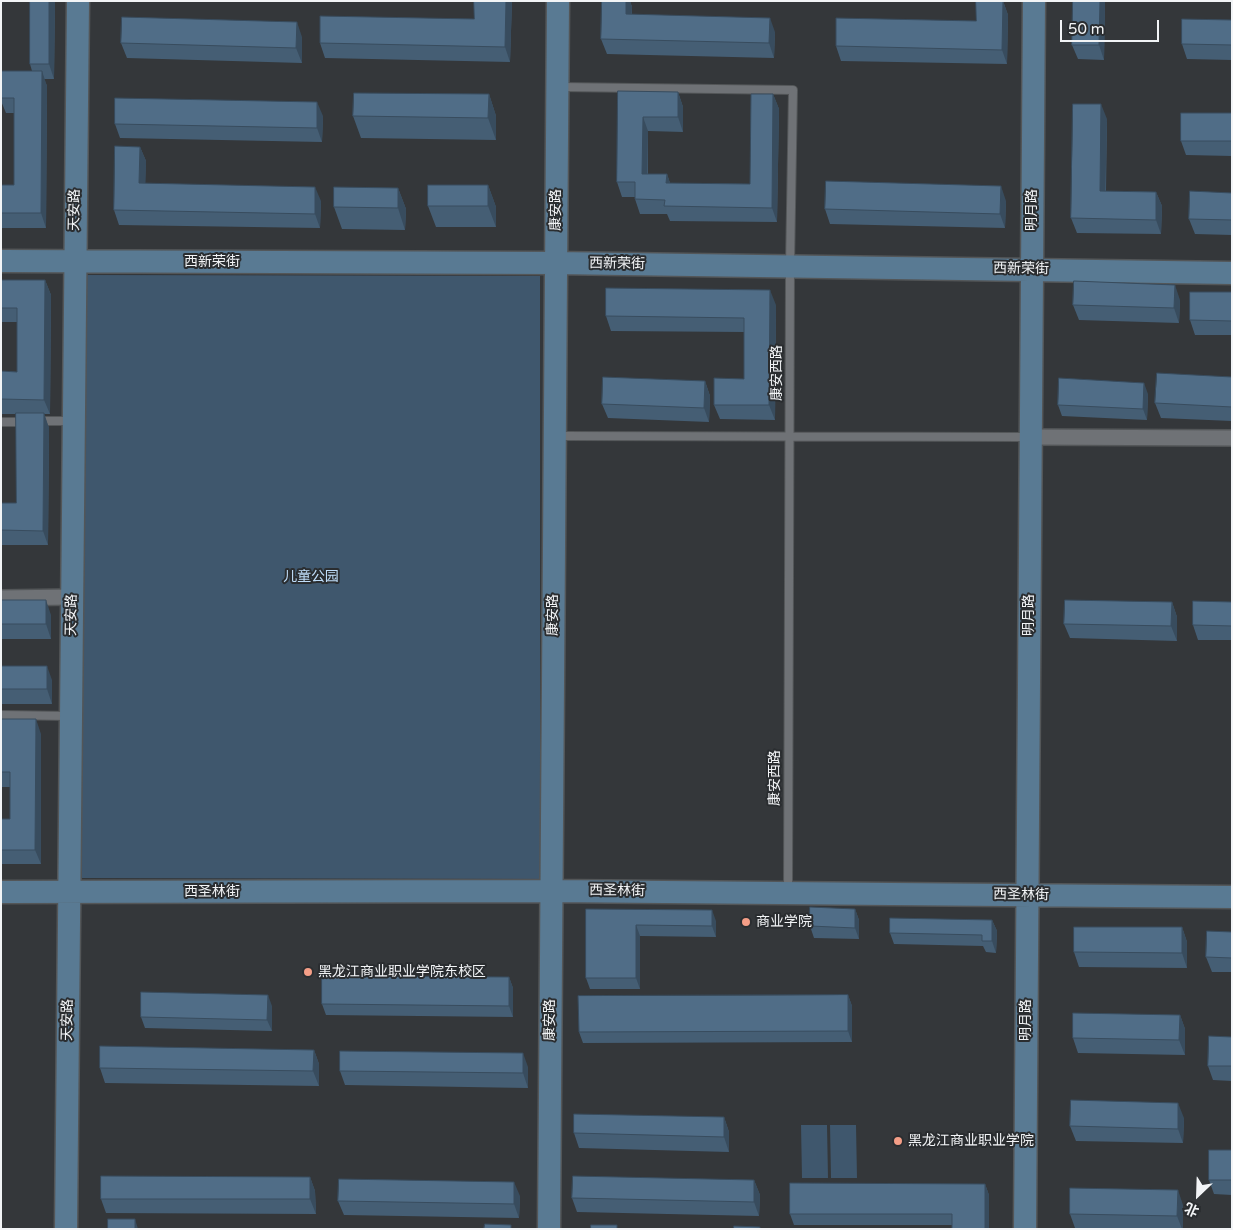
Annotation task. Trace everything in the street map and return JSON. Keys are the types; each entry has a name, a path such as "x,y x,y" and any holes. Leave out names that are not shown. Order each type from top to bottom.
{"street":[{"name":"天安路","path":"66,1229 78,1"},
{"name":"康安路","path":"549,1229 558,1"},
{"name":"明月路","path":"1025,1229 1034,1"},
{"name":"西新荣街","path":"1,261 556,263 1232,273"},
{"path":"1030,437 1232,438"},
{"path":"1,598 72,598"},
{"name":"西圣林街","path":"1,892 551,890 1232,898"}],"lane":[{"name":"康安西路","path":"557,86 793,90 790,266 788,893"},
{"path":"1,422 74,421"},
{"path":"554,436 1030,437"},
{"path":"1,715 71,716"}],"green space":[{"name":"儿童公园","path":"81,275 540,276 540,879 82,878"},
{"path":"801,1125 827,1125 828,1178 802,1178"},
{"path":"830,1125 856,1125 857,1178 831,1178"}],"building":[{"path":"30,1 49,1 49,64 30,64"},
{"path":"474,1 506,1 505,47 320,43 320,16 474,19"},
{"path":"602,1 626,1 626,14 770,18 769,43 601,39"},
{"path":"976,1 1003,1 1002,50 836,46 836,18 976,21"},
{"path":"1073,1 1100,1 1099,45 1072,45"},
{"path":"122,17 297,22 296,48 121,43"},
{"path":"1182,19 1232,20 1232,45 1182,44"},
{"path":"1,71 42,71 41,213 1,213 1,185 14,185 14,98 1,98"},
{"path":"618,91 678,92 678,117 643,117 642,174 667,174 666,183 750,184 751,94 773,94 772,208 664,206 665,200 635,199 635,182 617,182"},
{"path":"354,93 489,94 488,118 353,116"},
{"path":"115,98 317,102 317,128 115,124"},
{"path":"1073,104 1101,104 1100,191 1156,192 1156,220 1071,218"},
{"path":"1181,113 1232,113 1232,141 1181,141"},
{"path":"115,146 140,147 139,183 315,187 315,214 114,210"},
{"path":"826,181 1001,186 1000,214 825,209"},
{"path":"428,185 488,185 488,206 428,206"},
{"path":"334,187 398,188 398,208 334,207"},
{"path":"1190,191 1232,193 1232,220 1189,219"},
{"path":"1,280 45,280 44,400 1,399 1,371 17,372 17,308 1,308"},
{"path":"1074,281 1175,285 1174,308 1073,305"},
{"path":"606,288 770,290 769,405 714,405 714,378 744,379 744,318 606,316"},
{"path":"1190,292 1232,292 1232,321 1190,320"},
{"path":"1157,373 1232,377 1232,407 1155,403"},
{"path":"603,377 705,381 704,408 602,404"},
{"path":"1059,378 1144,383 1143,409 1058,405"},
{"path":"16,413 44,413 43,531 1,530 1,503 16,503"},
{"path":"1,600 46,600 46,624 1,624"},
{"path":"1065,600 1172,602 1171,626 1064,624"},
{"path":"1193,601 1232,602 1232,626 1193,625"},
{"path":"1,666 47,666 47,689 1,689"},
{"path":"1,719 36,719 35,850 1,850 1,819 10,819 10,772 1,772"},
{"path":"810,907 855,909 855,928 810,926"},
{"path":"586,909 712,910 712,926 636,925 636,978 586,978"},
{"path":"890,918 992,920 992,941 982,941 982,935 890,933"},
{"path":"1074,927 1182,927 1182,953 1074,952"},
{"path":"1207,931 1232,932 1232,958 1206,957"},
{"path":"322,976 509,977 509,1006 322,1004"},
{"path":"141,992 268,995 267,1020 141,1017"},
{"path":"848,995 848,1031 579,1032 578,996"},
{"path":"1073,1013 1180,1015 1179,1040 1073,1038"},
{"path":"1209,1036 1232,1037 1232,1066 1208,1066"},
{"path":"100,1046 314,1050 313,1071 100,1068"},
{"path":"340,1051 523,1053 523,1073 340,1071"},
{"path":"1071,1100 1178,1103 1178,1129 1070,1126"},
{"path":"574,1114 724,1117 724,1137 574,1133"},
{"path":"1209,1150 1232,1150 1232,1180 1209,1180"},
{"path":"101,1176 310,1177 310,1199 101,1199"},
{"path":"573,1176 754,1180 754,1202 572,1198"},
{"path":"339,1179 514,1182 514,1204 338,1201"},
{"path":"790,1183 985,1184 985,1229 952,1229 952,1214 790,1214"},
{"path":"1070,1188 1178,1190 1177,1216 1070,1214"},
{"path":"108,1219 135,1219 135,1229 108,1229"},
{"path":"485,1224 511,1225 511,1229 484,1229"},
{"path":"591,1225 617,1225 617,1229 591,1229"},
{"path":"734,1226 760,1227 760,1229 734,1229"}],"place":[{"name":"商业学院","path":"746,922"},
{"name":"黑龙江商业职业学院东校区","path":"308,972"},
{"name":"黑龙江商业职业学院","path":"898,1141"}]}
